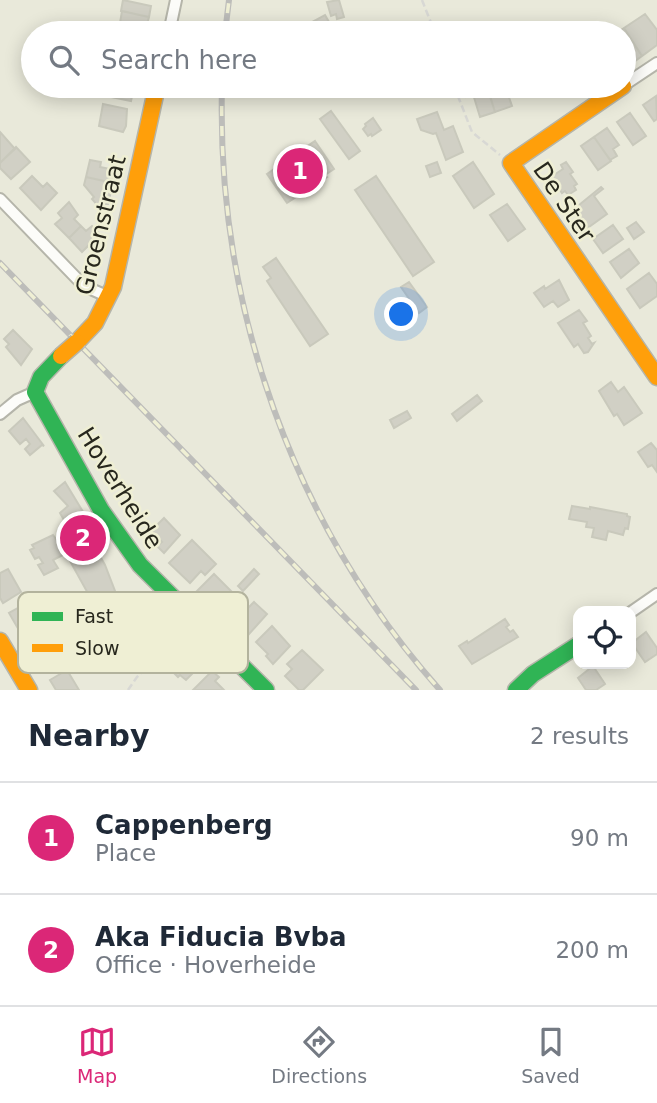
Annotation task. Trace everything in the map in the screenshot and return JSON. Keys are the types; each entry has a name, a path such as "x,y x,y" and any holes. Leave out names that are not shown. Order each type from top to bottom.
{"street":[{"path":"172,21 176,0"},
{"name":"De Ster","path":"636,77 657,63"},
{"name":"Groenstraat","path":"0,414 17,400 35,392 40,377 92,328 109,298 154,98"},
{"name":"De Ster","path":"606,98 511,163 657,377"},
{"path":"0,199 84,286 109,298"},
{"name":"Hoverheide","path":"35,392 101,510 140,565 167,592"},
{"path":"636,609 657,594"},
{"path":"0,641 18,671"},
{"path":"516,690 533,674 573,648"},
{"path":"19,673 29,690"},
{"name":"Hoverheide","path":"248,673 266,690"}],"path":[{"path":"422,0 430,21"},
{"path":"459,98 472,132 511,163"},
{"path":"128,690 141,673"}],"building":[{"path":"123,0 151,6 149,17 121,11"},
{"path":"339,0 344,17 337,19 336,14 331,16 327,2"},
{"path":"122,11 149,17 148,21 120,21"},
{"path":"645,14 657,30 657,45 642,56 636,47 634,21"},
{"path":"325,15 328,21 314,21"},
{"path":"636,47 642,56 636,60"},
{"path":"656,96 657,119 654,121 643,105"},
{"path":"474,98 491,98 495,112 480,117"},
{"path":"491,98 509,98 512,106 495,112"},
{"path":"103,104 127,109 123,132 99,126"},
{"path":"331,111 360,151 349,159 320,119"},
{"path":"437,112 444,130 453,126 463,152 446,160 436,133 421,130 417,119"},
{"path":"630,113 646,136 633,145 617,122"},
{"path":"373,118 381,130 368,136 363,129"},
{"path":"607,128 619,145 613,149 617,156 610,160 594,137"},
{"path":"0,132 15,149 0,163"},
{"path":"594,137 611,161 598,170 581,146"},
{"path":"315,141 334,169 325,175 327,177 287,203 267,174"},
{"path":"16,147 30,162 11,179 0,168 0,163"},
{"path":"90,160 101,162 100,167 115,170 113,183 86,177"},
{"path":"437,162 441,173 430,177 426,166"},
{"path":"473,162 494,194 474,208 453,176"},
{"path":"566,162 577,184 574,186 576,190 568,195 565,191 562,193 551,177 563,169 561,165"},
{"path":"32,176 43,187 47,183 57,193 41,210 20,188"},
{"path":"376,176 434,262 413,276 355,190"},
{"path":"86,177 113,183 108,204 99,207 92,199 94,197 84,185"},
{"path":"601,187 603,189 594,196 607,214 586,229 573,210"},
{"path":"69,202 78,215 74,219 81,226 69,238 55,224 62,218 58,213"},
{"path":"507,204 525,229 508,241 490,215"},
{"path":"636,222 644,232 634,239 627,228"},
{"path":"613,225 623,239 603,253 593,239"},
{"path":"81,226 86,231 92,226 100,234 82,252 69,238"},
{"path":"629,249 639,263 621,278 610,262"},
{"path":"276,258 328,334 310,346 267,281 271,278 263,267"},
{"path":"649,273 657,284 657,296 640,308 627,289"},
{"path":"559,280 569,300 558,307 553,301 544,307 534,293"},
{"path":"409,282 427,307 419,313 401,287"},
{"path":"579,310 587,321 583,323 591,336 588,338 594,343 588,352 584,353 578,344 574,347 558,323"},
{"path":"13,330 32,349 21,365 6,347 9,344 4,339"},
{"path":"611,382 618,392 624,387 642,413 624,425 617,414 614,416 599,391"},
{"path":"477,395 482,401 457,421 452,414"},
{"path":"407,411 411,418 394,428 390,420"},
{"path":"23,418 44,446 30,455 25,449 30,444 26,439 20,444 9,431"},
{"path":"651,443 657,450 657,472 652,465 648,467 638,452"},
{"path":"65,482 88,520 69,529 60,513 68,506 54,491"},
{"path":"572,506 627,514 630,517 628,529 625,528 623,535 608,531 606,540 592,537 594,528 586,527 587,522 569,519"},
{"path":"164,518 180,535 164,553 157,546 162,542 151,531"},
{"path":"82,524 105,565 115,592 87,592 60,543 71,537 68,530"},
{"path":"53,535 61,546 63,555 53,560 58,568 44,575 38,565 43,563 39,557 35,559 30,550 34,548 32,545"},
{"path":"192,540 216,564 205,575 201,571 190,583 169,563"},
{"path":"8,569 21,592 3,603 0,598 0,573"},
{"path":"254,569 259,574 243,591 238,586"},
{"path":"214,574 232,592 198,592"},
{"path":"254,602 267,614 249,634 248,608"},
{"path":"18,608 18,628 9,613"},
{"path":"505,619 509,625 506,627 510,632 513,630 518,637 472,664 459,646"},
{"path":"272,626 290,646 273,664 266,656 268,654 256,642"},
{"path":"646,632 657,648 657,654 645,662 636,649 636,640"},
{"path":"302,650 323,670 303,690 299,690 285,676 292,669 287,664"},
{"path":"589,669 595,669 605,684 596,690 586,690 578,678"},
{"path":"62,673 69,673 79,690 56,690 50,680"},
{"path":"174,673 193,673 186,680 180,675 178,677"},
{"path":"210,673 214,673 219,677 215,681 224,690 193,690"}],"railway":[{"path":"226,21 229,0"},
{"path":"222,98 224,168 233,250 250,330 274,409 305,484 343,557 388,626 440,690"},
{"path":"0,263 416,690"}],"traffic: fast":[{"path":"61,356 41,377 35,392 101,510 140,565 167,592"},
{"path":"516,690 533,674 573,648"},
{"path":"248,672 266,690"}],"traffic: slow":[{"path":"77,342 95,323 113,287 154,98"},
{"path":"606,98 511,163 657,377"},
{"path":"61,356 77,342"},
{"path":"0,641 18,671"},
{"path":"19,673 29,690"}],"place":[{"name":"Cappenberg","path":"300,171"},
{"name":"Aka Fiducia Bvba","path":"83,538"}]}
